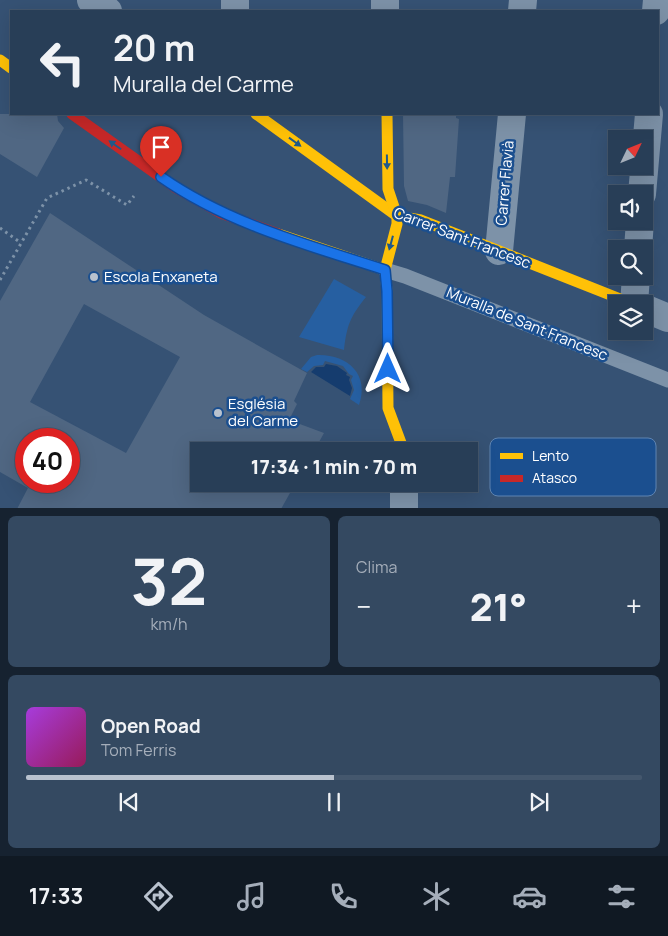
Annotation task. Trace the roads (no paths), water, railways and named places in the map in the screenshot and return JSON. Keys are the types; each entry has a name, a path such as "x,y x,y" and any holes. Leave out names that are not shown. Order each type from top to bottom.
{"street":[{"path":"91,0 106,10"},
{"path":"73,115 176,188 221,213 304,244 385,270"},
{"name":"Carrer Sant Francesc","path":"257,115 397,216 421,220 610,295"},
{"path":"387,115 388,189 397,216 397,224 385,270 387,291 388,408 401,442"},
{"name":"Carrer Flavià","path":"499,251 512,115"},
{"path":"643,185 649,115"},
{"path":"653,312 668,318"},
{"path":"404,492 404,508"}],"lane":[{"name":"Muralla de Sant Francesc","path":"385,270 405,276 668,380"}],"place":[{"name":"Escola Enxaneta","path":"94,277"},
{"name":"Església del Carme","path":"218,413"}]}
